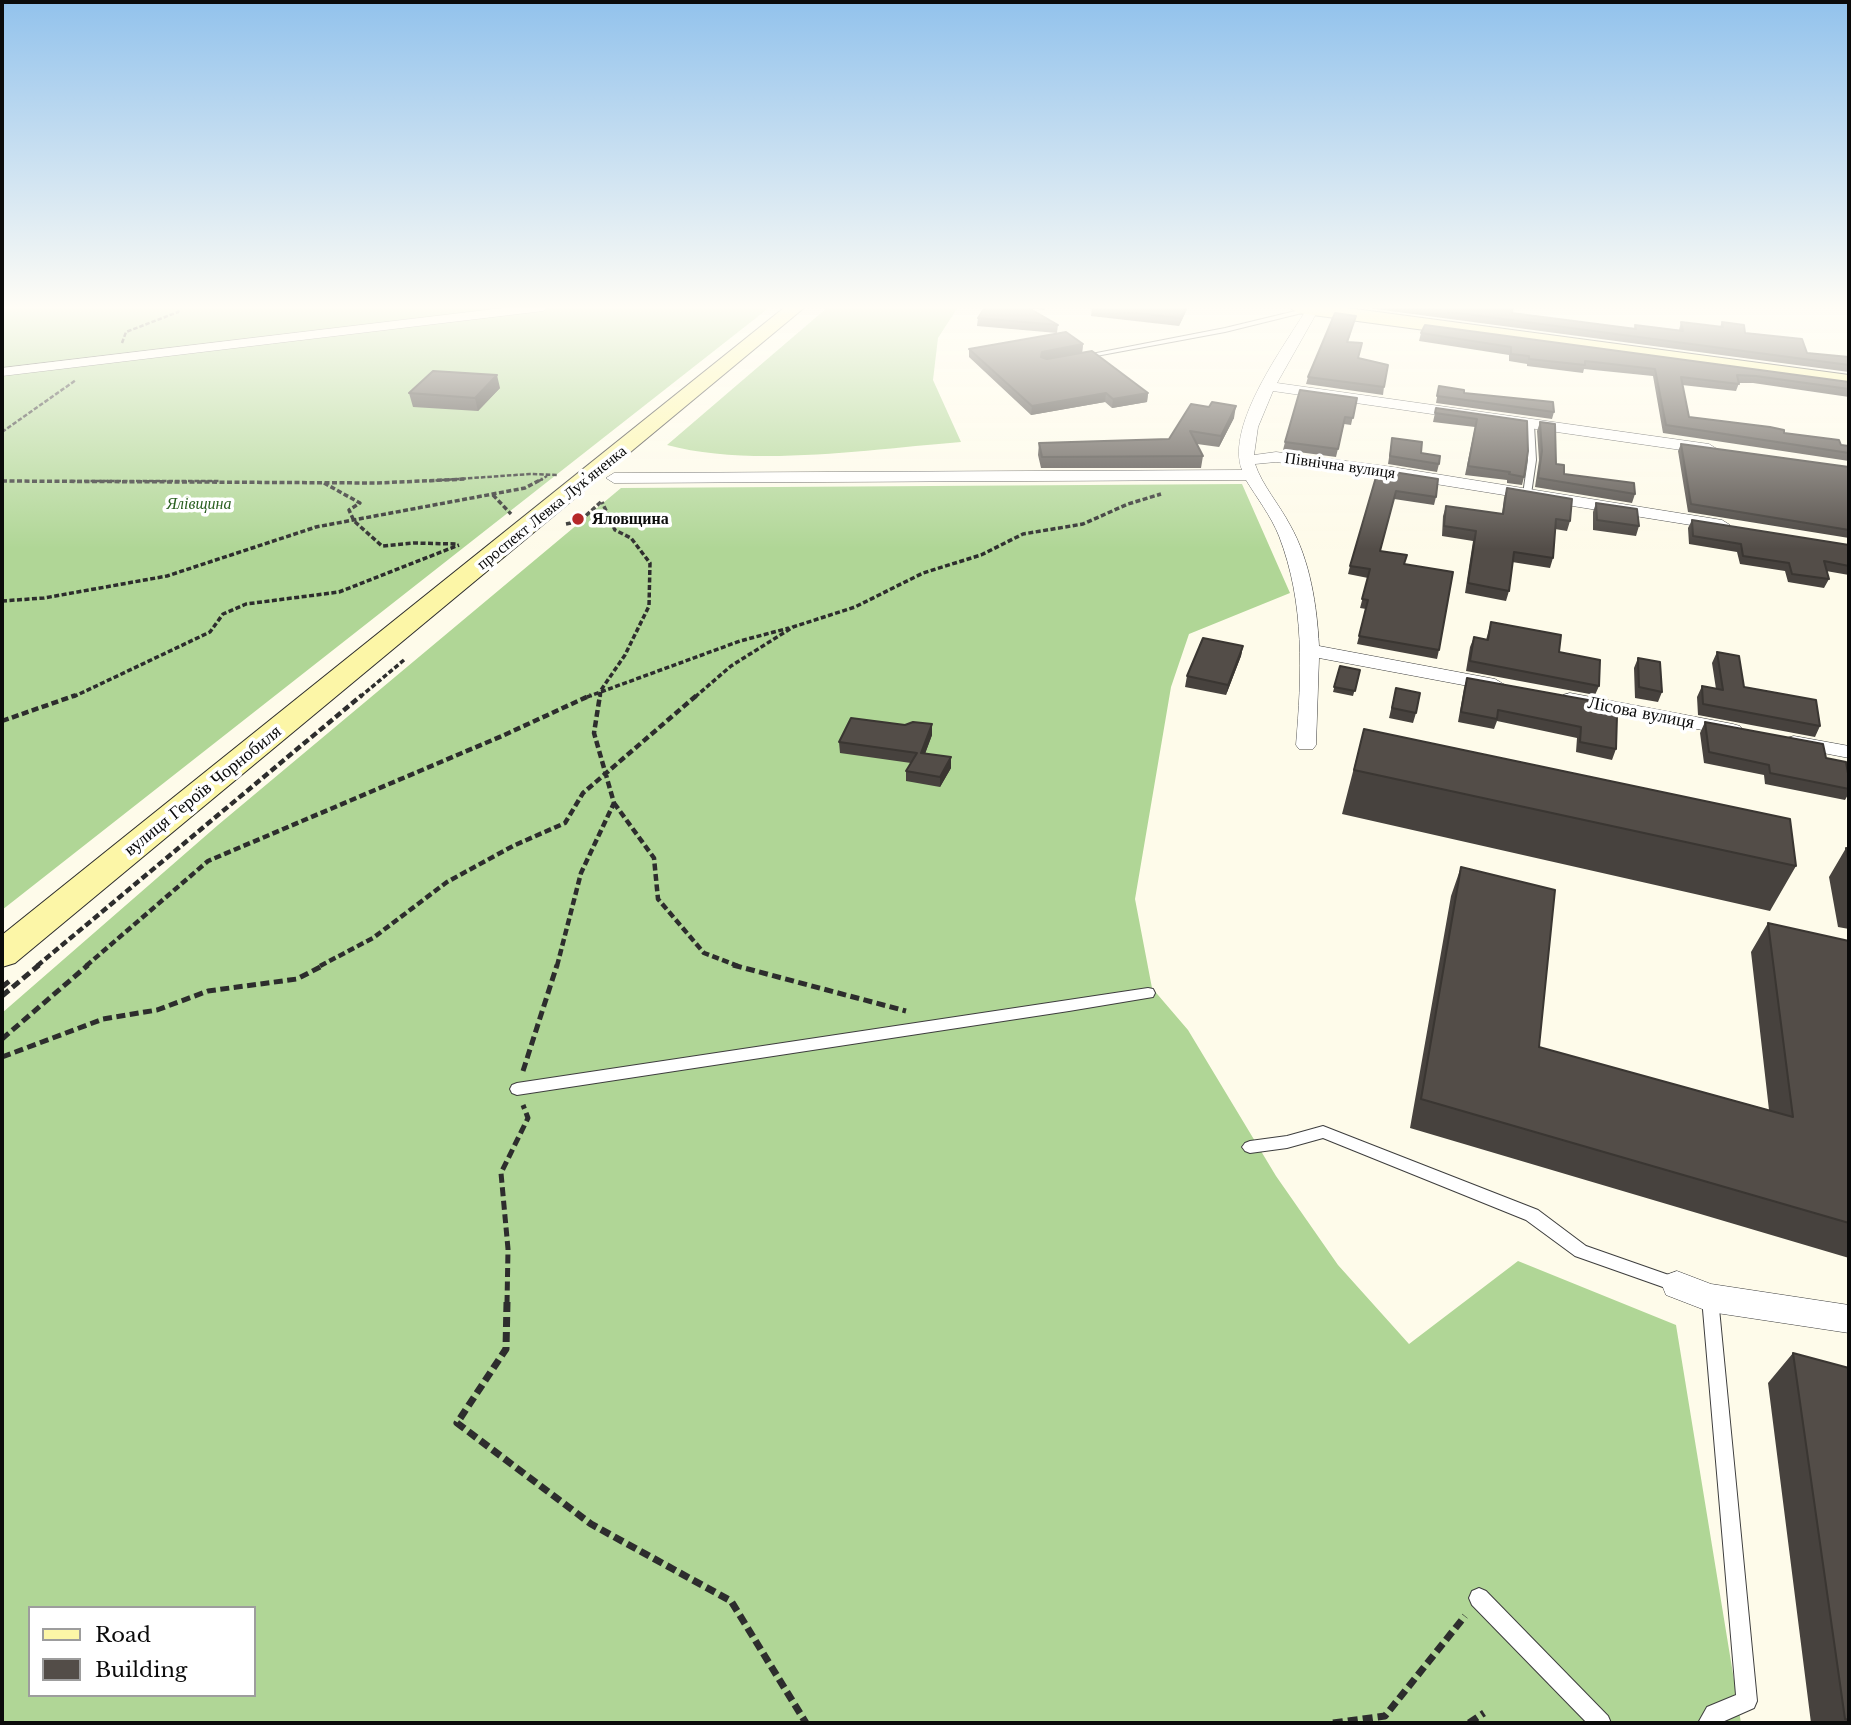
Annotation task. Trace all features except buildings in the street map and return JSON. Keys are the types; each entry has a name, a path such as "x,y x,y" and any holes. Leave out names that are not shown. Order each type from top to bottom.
{"main road":[{"name":"проспект Левка Лукʼяненка","path":"405,628 698,388"},
{"name":"вулиця Героїв Чорнобиля","path":"2,954 405,628"}],"street":[{"path":"1268,388 1247,437 1249,468 1283,525 1300,567 1309,650 1306,745"},
{"path":"1279,388 1724,451"},
{"name":"Північна вулиця","path":"614,478 1249,468 1276,457 1742,528"},
{"path":"1309,650 1512,688"},
{"name":"Лісова вулиця","path":"1552,696 1849,752"},
{"path":"1677,1285 1710,1298 1849,1319"}],"lane":[{"path":"1527,494 1532,460 1530,425"},
{"path":"517,1089 1148,993"},
{"path":"1250,1147 1287,1142 1323,1132 1532,1215 1581,1251 1677,1285"},
{"path":"1708,1723 1713,1714 1747,1701 1710,1298"},
{"path":"1479,1598 1601,1723"}],"path":[{"path":"2,432 65,388"},
{"path":"2,481 429,482 530,474 568,475"},
{"path":"2,601 44,598 167,576 176,570 222,559 316,527 525,488 555,474"},
{"path":"324,483 331,492 352,496 360,503 349,510 354,521 382,546 414,543 469,545"},
{"path":"2,1040 208,861 502,736 601,690 728,645 855,607 923,573 981,555 1023,534 1083,524 1128,504 1166,493"},
{"path":"493,494 516,519"},
{"path":"602,502 615,530 631,538 650,564 649,606 625,654 601,690 594,733 614,803 654,858 658,900 704,953 744,969 958,1024"},
{"path":"2,721 61,702 198,638 210,632 223,614 246,604 339,592 459,545"},
{"path":"2,1057 103,1019 157,1010 208,990 297,979 373,938 447,882 513,846 565,823 583,793 606,772 731,666 793,627"},
{"path":"614,803 581,873 550,992 517,1089 528,1118 500,1173 508,1249 506,1349 457,1423 592,1524 731,1601 806,1723"},
{"path":"1333,1723 1385,1716 1479,1598"},
{"path":"1469,1723 1484,1713"}],"green space":[{"name":"Ялівщина","path":"2,388 667,388 2,910"},
{"path":"734,388 936,388 961,442 774,456 700,452 667,445"},
{"path":"1242,484 1290,593 1189,634 1171,687 1135,899 1152,988 1188,1030 1276,1176 1338,1265 1409,1344 1518,1261 1676,1325 1741,1723 2,1723 2,1013 218,825 621,488"}],"place":[{"name":"Яловщина","path":"578,519"}]}
